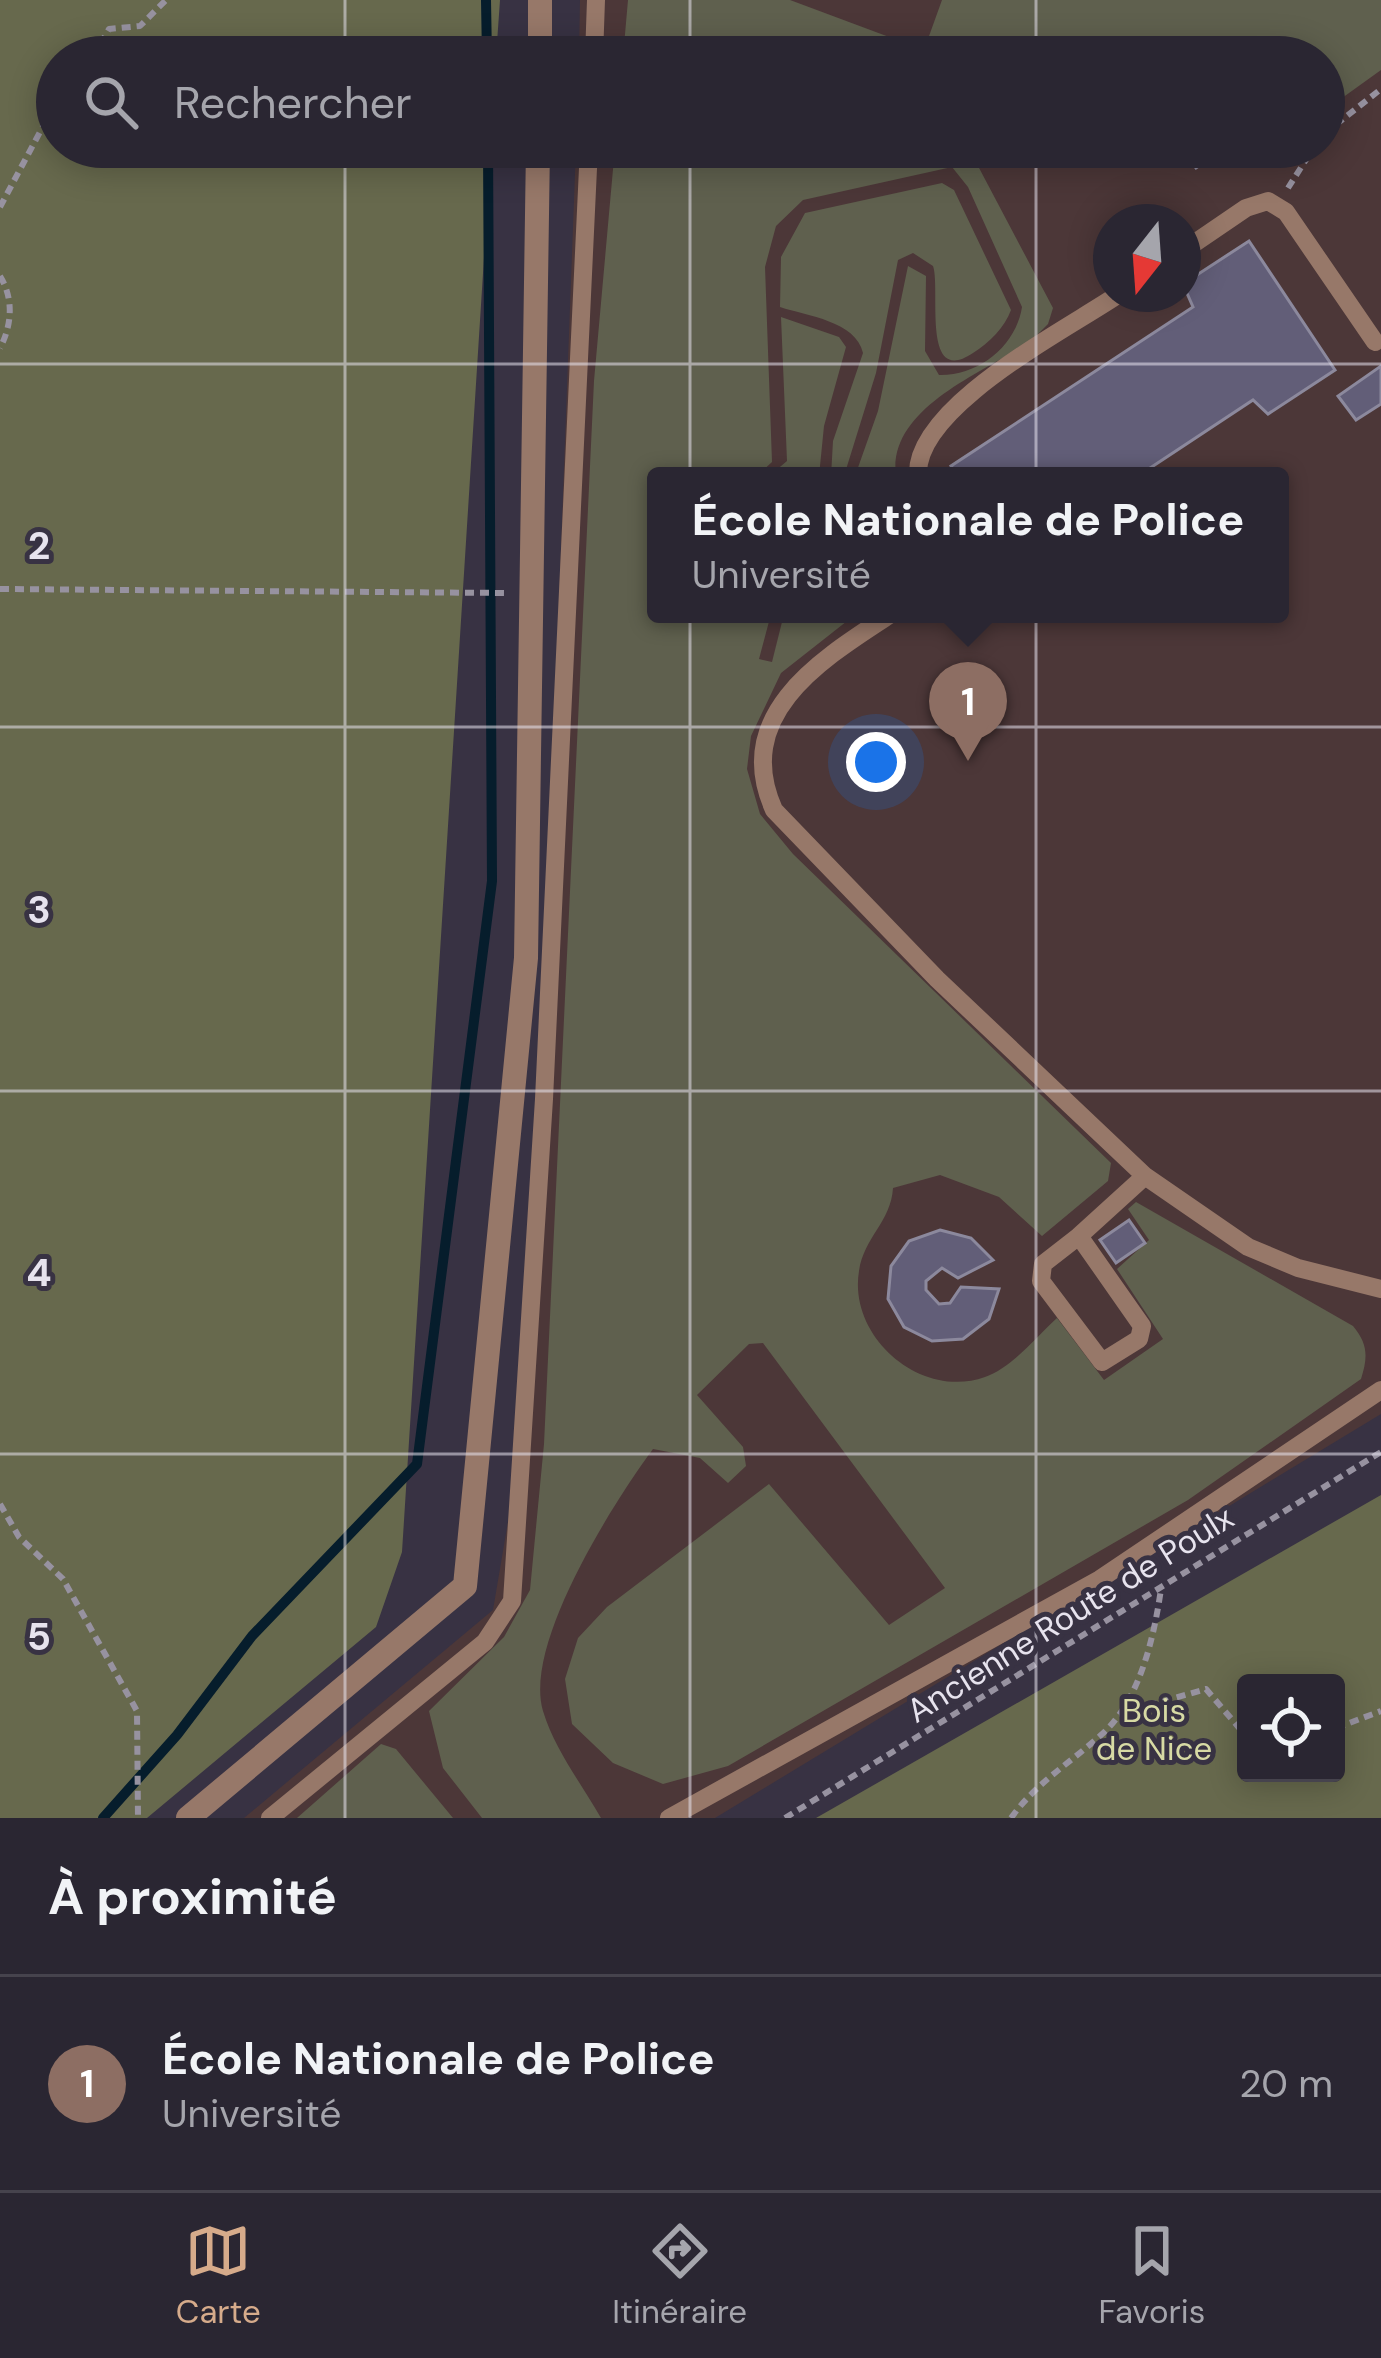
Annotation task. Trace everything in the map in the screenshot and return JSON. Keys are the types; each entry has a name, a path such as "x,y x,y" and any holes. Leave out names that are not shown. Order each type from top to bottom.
{"street":[{"path":"539,36 540,0"},
{"path":"188,1818 465,1586 526,958 538,168"}],"lane":[{"path":"594,36 596,0"},
{"path":"270,1818 485,1642 512,1601 544,1100 588,168"},
{"path":"1201,239 1246,208 1268,201 1375,342"},
{"path":"921,467 932,429 958,403 1093,312"},
{"path":"879,623 791,687 766,738 766,793 811,852 1144,1176 1248,1247 1298,1268 1381,1289"},
{"path":"1079,1236 1142,1326 1139,1339 1102,1362 1041,1281 1043,1264 1144,1176"},
{"path":"669,1818 1100,1579 1381,1390"}],"path":[{"path":"105,36 109,29 140,26 166,0"},
{"path":"1345,117 1381,89"},
{"path":"0,207 36,139"},
{"path":"1276,206 1300,168"},
{"path":"0,276 9,291 10,329 0,348"},
{"path":"0,589 516,592"},
{"name":"Ancienne Route de Poulx","path":"785,1818 1381,1452"},
{"path":"0,1504 19,1537 63,1579 136,1711 137,1818"},
{"path":"1011,1818 1054,1769 1106,1732 1118,1715 1153,1642 1161,1587"},
{"path":"1118,1715 1206,1689 1237,1725"},
{"path":"1345,1725 1381,1711"}],"shaded area":[{"path":"580,0 1381,0 1381,1414 715,1818 244,1818 493,1610 514,1486 544,1002 575,168 1345,168 1345,36 579,36"}],"green space":[{"path":"0,0 500,0 497,36 36,36 36,168 490,168 402,1552 376,1627 147,1818 0,1818"},
{"path":"628,0 790,0 886,36 625,36"},
{"path":"942,0 1381,0 1381,70 1345,96 1345,36 929,36"},
{"path":"613,168 947,168 803,200 776,226 765,267 772,462 767,467 647,467 647,623 769,623 759,659 772,662 782,623 845,623 781,673 751,736 747,769 760,814 793,854 1111,1163 1108,1181 1042,1236 999,1197 940,1175 893,1188 888,1211 866,1248 859,1271 865,1319 877,1340 914,1371 961,1382 1005,1366 1057,1318 1104,1380 1163,1339 1117,1269 1149,1240 1128,1209 1136,1202 1353,1326 1366,1357 1361,1379 1188,1500 728,1766 663,1784 613,1763 572,1724 565,1679 578,1638 607,1607 769,1484 889,1625 945,1588 763,1343 749,1344 697,1395 743,1447 746,1466 728,1483 700,1458 653,1449 576,1575 546,1649 540,1683 543,1711 561,1753 601,1818 482,1818 443,1768 429,1711 504,1637 530,1590 544,1444 594,381"},
{"path":"953,168 979,168 1053,308 1048,324 1032,340 923,411 907,430 896,467 858,467 878,411 908,266 926,276 925,351 939,375 968,370 993,356 1018,321 1022,307 968,187"},
{"path":"942,183 954,190 1011,310 1001,328 979,349 957,360 946,357 936,331 933,266 913,253 898,260 876,373 847,467 832,467 833,441 863,353 859,342 841,327 780,307 781,257 805,213"},
{"path":"781,317 839,337 846,347 824,426 820,467 780,467 787,461"},
{"name":"Bois de Nice","path":"1381,1495 1381,1818 816,1818"},
{"path":"381,1744 396,1749 453,1818 297,1818"}],"building":[{"path":"1249,241 1335,370 1268,414 1253,400 1152,467 951,466 1185,312 1201,312 1201,272"},
{"path":"1381,366 1381,404 1356,420 1338,396"},
{"path":"1129,1220 1145,1243 1116,1263 1100,1240"},
{"path":"940,1230 971,1238 993,1260 958,1278 942,1268 926,1281 926,1290 939,1304 950,1303 961,1287 999,1289 989,1319 963,1339 932,1341 904,1327 888,1299 891,1266 909,1241"}],"waterway":[{"path":"486,0 487,36"},
{"path":"103,1818 177,1735 252,1636 417,1464 492,881 488,168"}],"place":[{"name":"École Nationale de Police","path":"968,761"}]}
